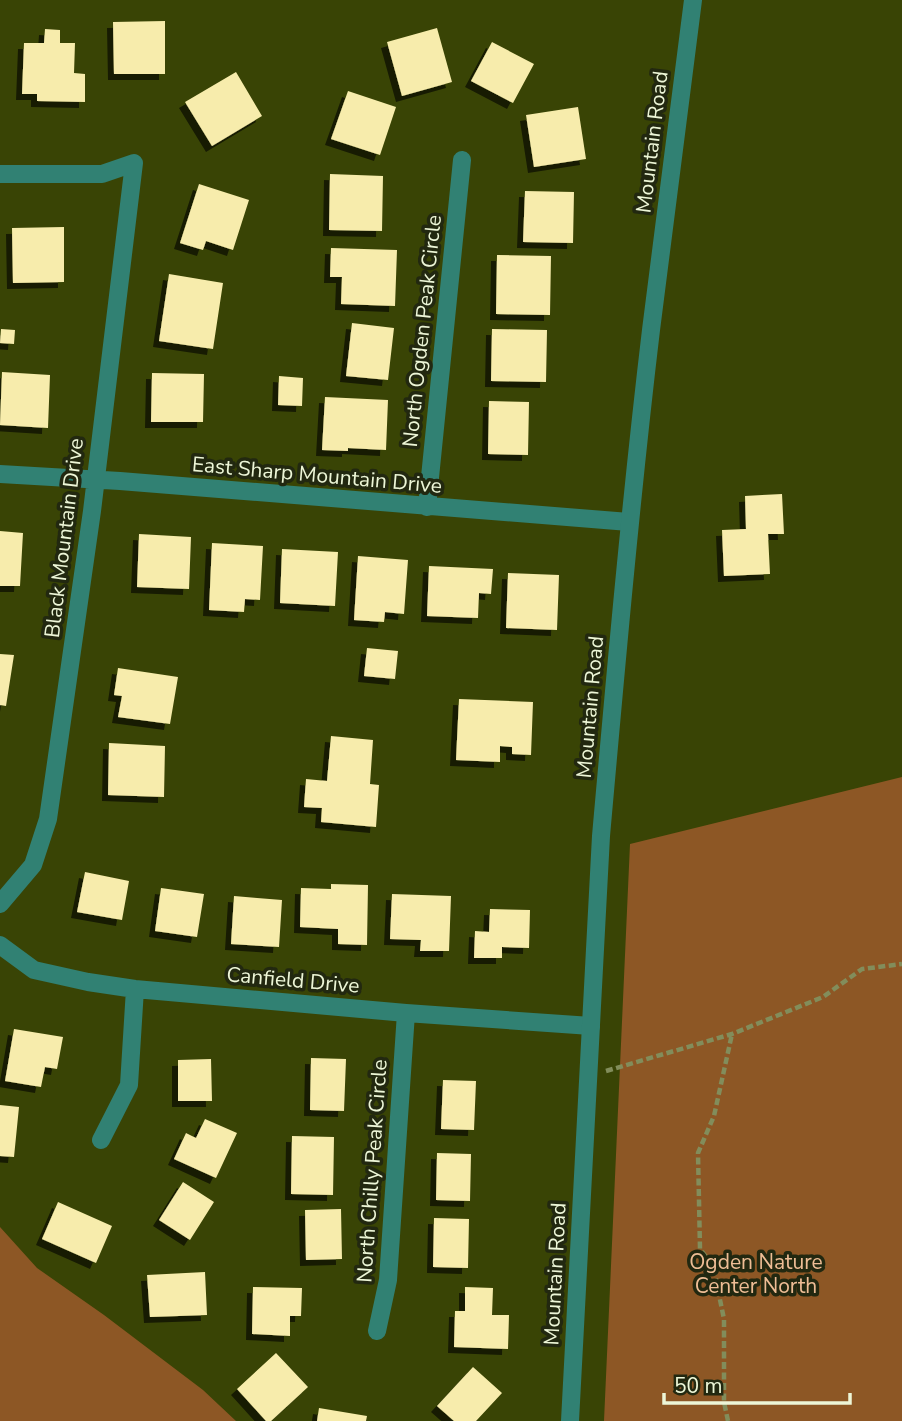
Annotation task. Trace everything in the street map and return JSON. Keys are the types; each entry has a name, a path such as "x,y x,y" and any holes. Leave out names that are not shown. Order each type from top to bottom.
{"street":[{"name":"Mountain Road","path":"570,1421 601,836 629,522 693,0"},
{"name":"North Ogden Peak Circle","path":"427,507 462,160"},
{"name":"Black Mountain Drive","path":"0,174 102,174 134,163 92,511 48,819 33,865 0,904"},
{"name":"East Sharp Mountain Drive","path":"0,474 629,522"},
{"name":"Canfield Drive","path":"0,945 34,970 135,989 591,1026"},
{"path":"101,1140 129,1085 135,989"},
{"name":"North Chilly Peak Circle","path":"377,1331 388,1280 406,1013"}],"path":[{"path":"589,1075 732,1034 823,997 862,969 902,964"},
{"path":"728,1421 723,1402 724,1319 713,1266 700,1248 698,1153 715,1116 732,1034"}],"green space":[{"name":"Ogden Nature Center North","path":"902,777 902,1421 604,1421 630,844"},
{"path":"0,1227 37,1268 203,1390 236,1421 0,1421"}],"building":[{"path":"165,21 165,74 114,74 113,22"},
{"path":"437,28 452,82 402,96 387,42"},
{"path":"45,29 60,30 60,43 75,43 74,73 85,74 85,102 37,101 37,94 22,94 24,43 44,43"},
{"path":"492,42 534,64 513,103 471,81"},
{"path":"236,72 262,116 212,146 185,102"},
{"path":"348,91 396,107 380,155 331,139"},
{"path":"578,107 586,159 534,167 526,115"},
{"path":"330,174 383,176 382,231 329,230"},
{"path":"199,184 249,200 233,250 206,241 203,250 180,243"},
{"path":"525,191 574,192 573,243 523,242"},
{"path":"64,227 64,282 13,283 12,228"},
{"path":"331,248 397,250 395,306 341,304 342,277 330,277"},
{"path":"497,255 551,256 550,315 496,314"},
{"path":"169,274 223,283 213,349 159,341"},
{"path":"352,323 394,328 388,380 346,376"},
{"path":"1,329 15,330 14,344 0,343"},
{"path":"492,329 547,330 546,382 491,381"},
{"path":"2,372 50,375 48,428 0,425"},
{"path":"152,373 204,374 203,422 151,422"},
{"path":"279,376 303,378 302,406 278,405"},
{"path":"325,397 388,400 386,450 322,450"},
{"path":"489,401 529,402 528,455 488,454"},
{"path":"782,494 784,534 768,534 770,574 724,576 722,530 746,529 745,496"},
{"path":"0,531 23,533 20,586 0,586"},
{"path":"139,534 191,537 189,589 137,587"},
{"path":"212,543 263,546 260,600 245,599 244,612 209,610"},
{"path":"282,549 338,552 335,606 280,603"},
{"path":"358,556 408,560 404,614 385,612 384,622 354,620"},
{"path":"429,566 493,569 491,594 479,593 478,618 427,616"},
{"path":"508,573 559,575 557,630 506,628"},
{"path":"367,648 398,651 395,679 364,676"},
{"path":"0,654 14,655 6,706 0,705"},
{"path":"118,668 178,677 170,724 118,717 122,696 114,695"},
{"path":"459,699 533,702 531,755 512,754 512,747 500,746 500,762 456,760"},
{"path":"331,736 373,740 370,784 379,785 376,827 321,822 322,808 304,807 306,779 327,781"},
{"path":"109,743 165,746 164,797 108,795"},
{"path":"85,872 129,881 122,920 77,912"},
{"path":"331,884 368,885 367,945 338,944 338,929 300,927 301,888 331,889"},
{"path":"161,888 204,894 197,937 155,931"},
{"path":"392,894 451,896 449,951 420,951 421,940 390,939"},
{"path":"234,896 282,900 279,947 231,944"},
{"path":"490,909 530,910 529,948 502,947 502,958 474,958 475,931 489,932"},
{"path":"14,1029 63,1037 57,1069 45,1067 41,1087 5,1081"},
{"path":"311,1058 346,1059 344,1111 310,1110"},
{"path":"211,1059 212,1101 178,1101 178,1060"},
{"path":"443,1080 476,1081 474,1130 441,1129"},
{"path":"0,1105 19,1107 14,1157 0,1156"},
{"path":"205,1119 237,1133 216,1178 174,1159 186,1133 196,1138"},
{"path":"292,1136 334,1137 333,1195 291,1194"},
{"path":"437,1153 471,1154 470,1201 436,1200"},
{"path":"183,1182 214,1202 190,1240 159,1220"},
{"path":"58,1202 112,1226 96,1263 42,1239"},
{"path":"341,1209 342,1259 306,1260 305,1210"},
{"path":"434,1218 469,1219 468,1268 433,1267"},
{"path":"205,1272 207,1315 150,1317 147,1275"},
{"path":"253,1287 302,1288 301,1316 290,1316 290,1336 252,1334"},
{"path":"465,1287 493,1288 492,1315 509,1315 508,1349 454,1347 455,1311 465,1311"},
{"path":"276,1353 308,1387 271,1421 266,1421 237,1389"},
{"path":"473,1367 502,1393 476,1421 454,1421 437,1406"},
{"path":"319,1408 367,1416 366,1421 317,1421"}]}
